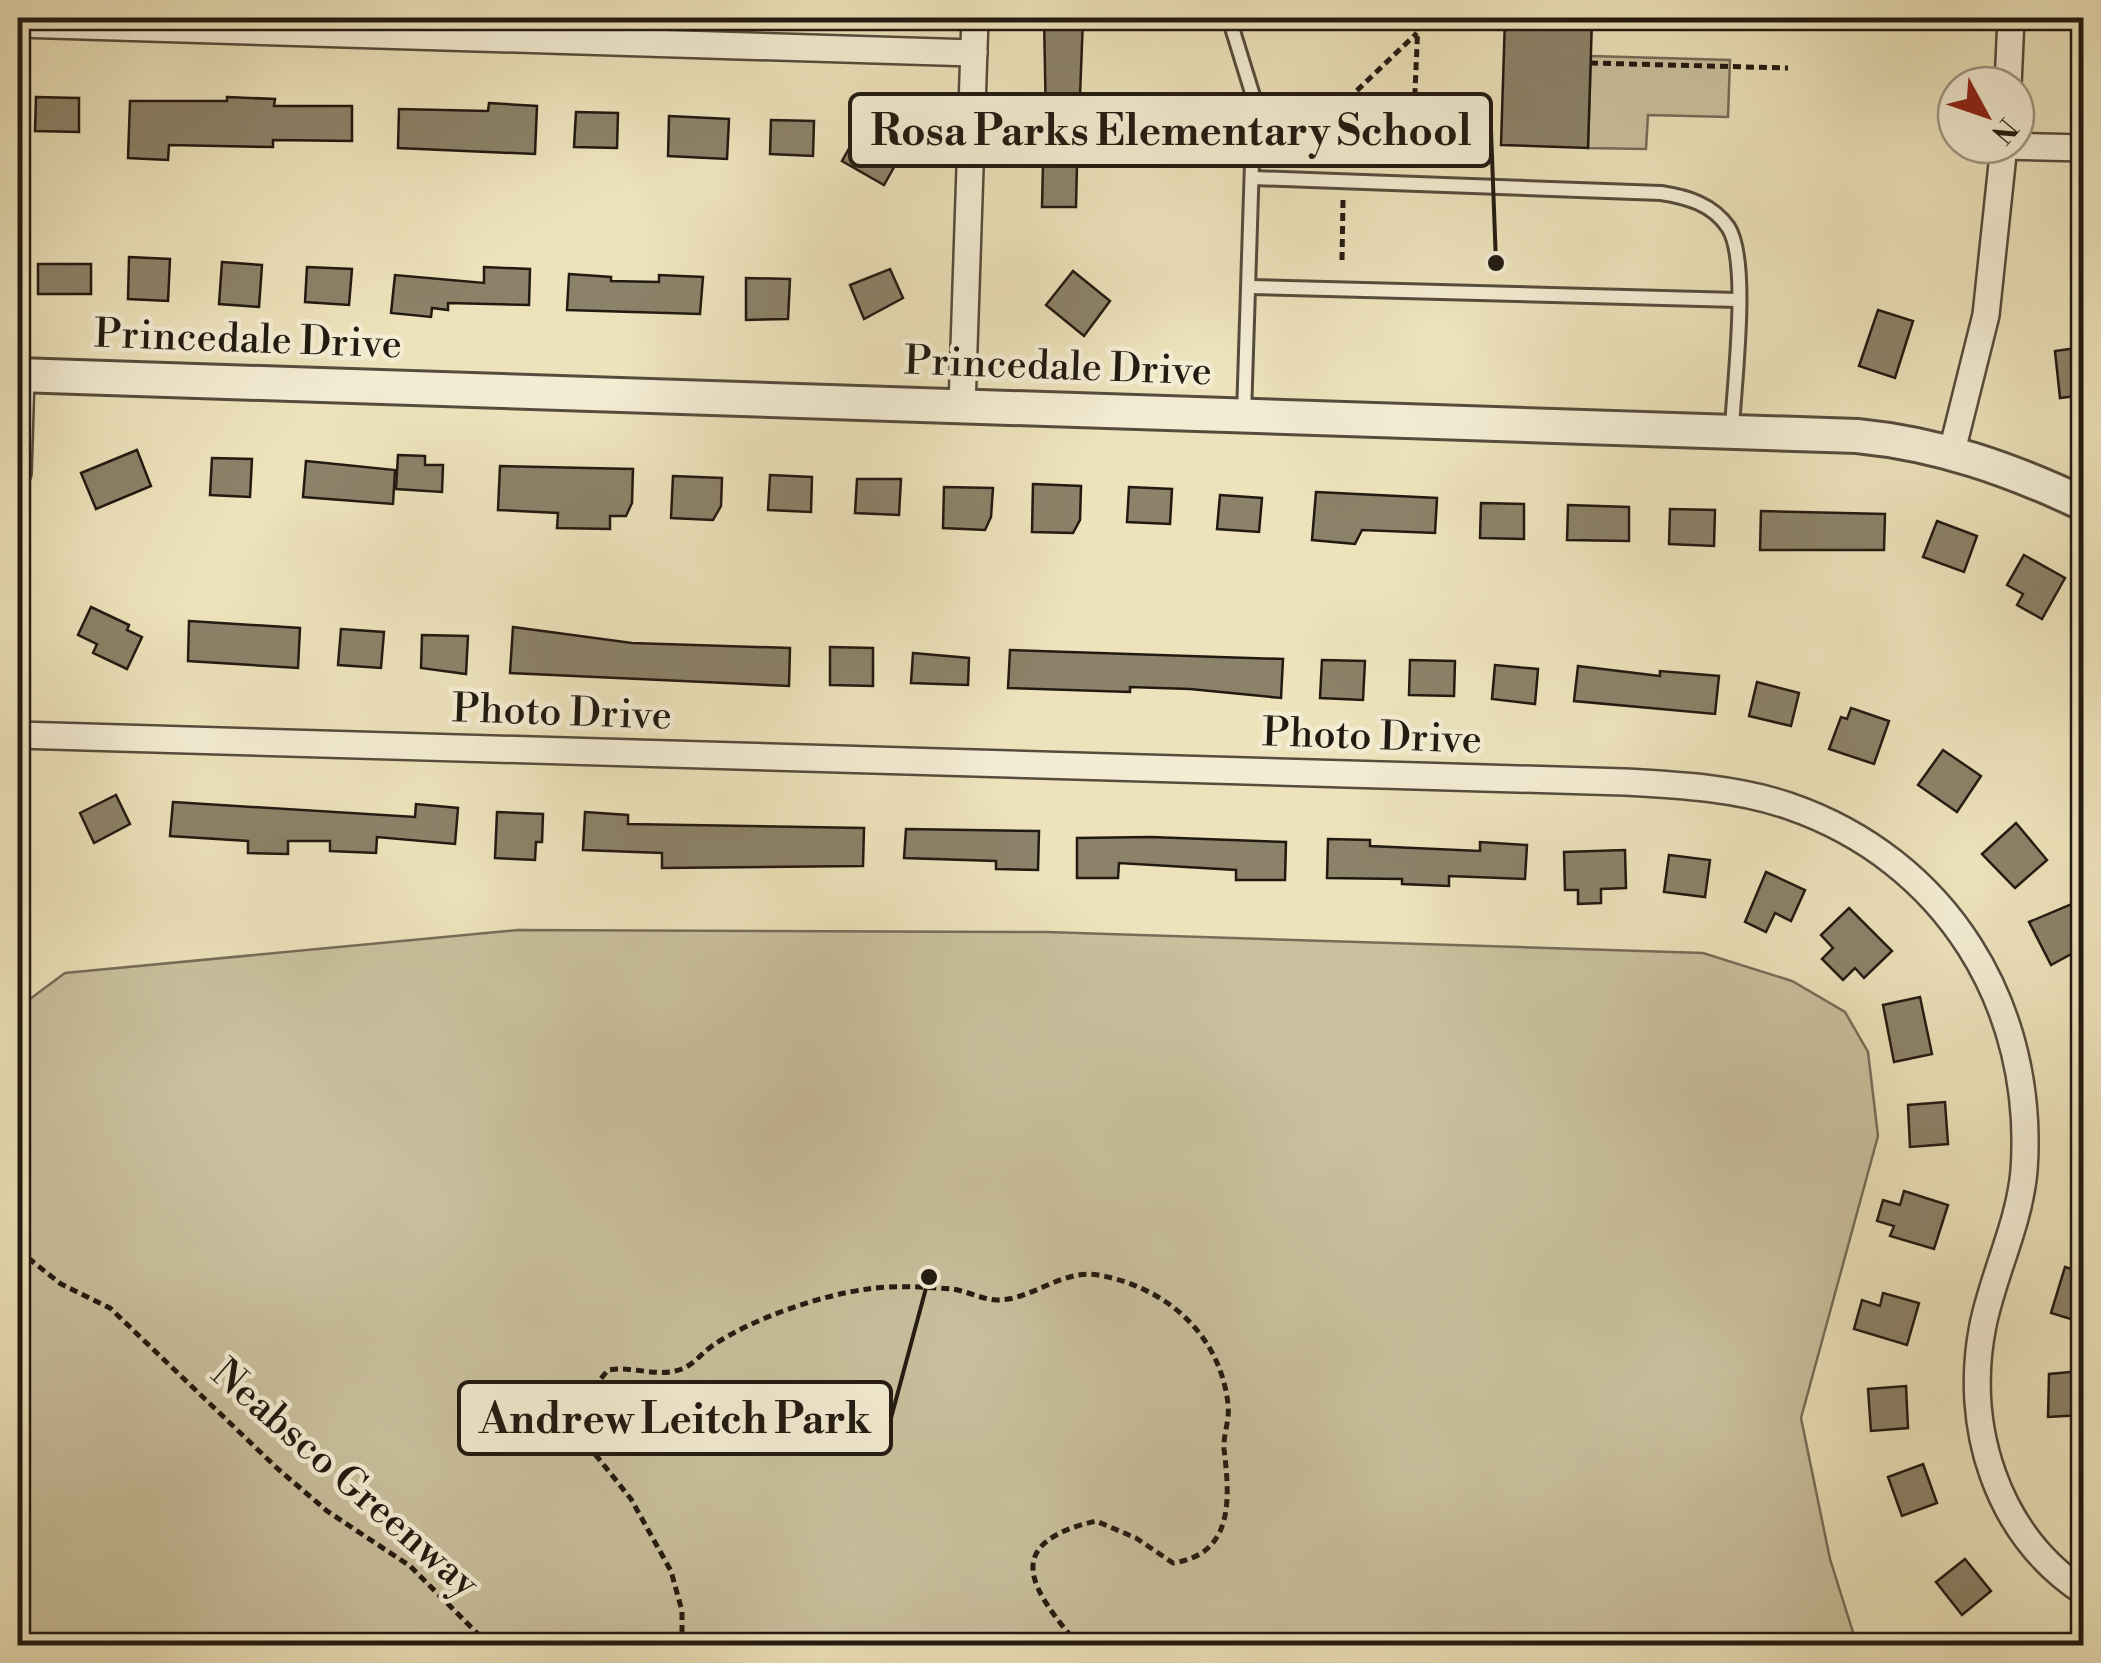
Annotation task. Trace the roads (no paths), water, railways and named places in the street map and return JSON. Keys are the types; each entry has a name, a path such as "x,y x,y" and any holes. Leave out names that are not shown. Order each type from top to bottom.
{"street":[{"path":"962,407 975,18"},
{"path":"2009,65 2011,18"},
{"path":"18,24 600,30 974,52"},
{"path":"2036,146 2084,148"},
{"path":"1952,451 1986,314 2002,165"},
{"path":"18,473 19,375"},
{"name":"Princedale Drive","path":"19,375 1857,436 1952,451 2008,470 2084,504"},
{"name":"Photo Drive","path":"18,734 1624,782 1741,794 1828,821 1868,842 1931,894 1981,958 2015,1046 2026,1140 2010,1242 1983,1326 1980,1413 1997,1489 2015,1524 2039,1554 2084,1592"}],"lane":[{"path":"1230,18 1252,87 1254,178 1244,415"},
{"path":"1254,178 1661,193 1692,199 1730,229 1739,259 1732,431"},
{"path":"1250,287 1738,300"}],"place":[{"name":"Rosa Parks Elementary School","path":"1496,263"},
{"name":"Andrew Leitch Park","path":"929,1277"}]}
